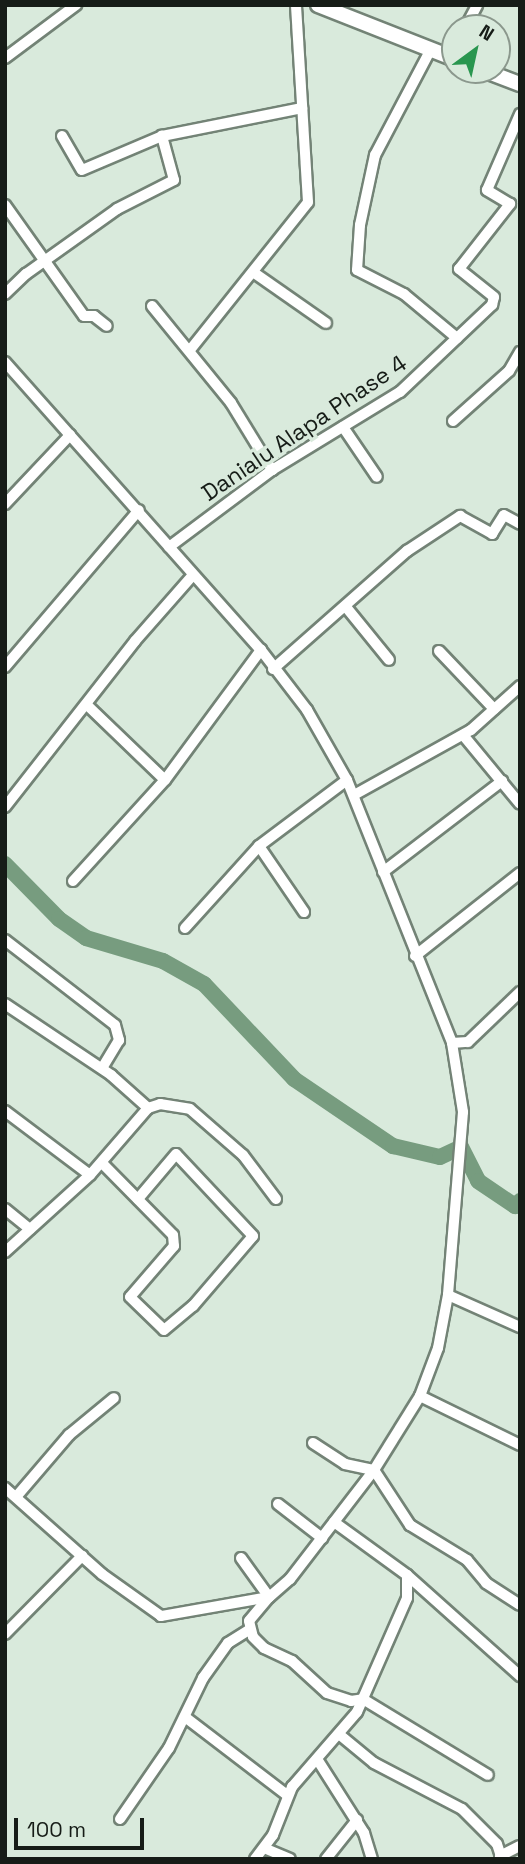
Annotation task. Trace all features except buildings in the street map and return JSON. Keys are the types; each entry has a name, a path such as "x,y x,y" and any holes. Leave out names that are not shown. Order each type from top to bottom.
{"street":[{"path":"5,58 64,9 76,5"},
{"path":"190,350 308,202 296,5"},
{"path":"318,5 343,9 441,51"},
{"path":"431,49 375,155 360,225 357,270 404,294 457,338"},
{"path":"62,136 82,170 162,136 302,108"},
{"name":"Danialu Alapa Phase 4","path":"169,547 272,470 417,378 494,301 459,268 510,204 487,190 520,114"},
{"path":"5,294 46,259 117,209 174,180 162,136"},
{"path":"5,205 84,316 94,316 107,326"},
{"path":"253,272 326,323"},
{"path":"152,306 231,403 272,470"},
{"path":"453,421 514,373 520,352"},
{"path":"5,362 261,650 307,710 348,780 415,956 452,1043 463,1112 462,1152 448,1295 438,1348 419,1395 374,1469 322,1538 290,1579 252,1615 249,1630 228,1643 203,1678 185,1717 120,1819"},
{"path":"343,427 377,477"},
{"path":"5,504 69,435"},
{"path":"5,667 139,510"},
{"path":"273,669 407,551 460,516 492,534 504,515 520,524"},
{"path":"5,807 193,575"},
{"path":"346,607 389,660"},
{"path":"73,881 165,780 261,650"},
{"path":"439,650 494,709"},
{"path":"354,795 463,735 520,686"},
{"path":"87,705 165,780"},
{"path":"463,735 520,804"},
{"path":"186,928 259,846 348,780"},
{"path":"383,872 502,781"},
{"path":"259,846 304,912"},
{"path":"415,956 520,873"},
{"path":"5,940 115,1025 119,1040 102,1069"},
{"path":"452,1043 468,1042 520,992"},
{"path":"7,1010 102,1069 148,1108"},
{"path":"5,1252 102,1163 148,1108 175,1103 190,1109 243,1155 276,1199"},
{"path":"5,1111 90,1175"},
{"path":"102,1163 133,1195 173,1235 174,1246 130,1297 164,1330 193,1306 253,1236 176,1154 144,1189 133,1195"},
{"path":"5,1209 30,1228"},
{"path":"448,1295 520,1327"},
{"path":"419,1395 520,1445"},
{"path":"16,1497 69,1435 114,1398"},
{"path":"313,1443 345,1464 374,1469 410,1525 467,1560 486,1583 520,1605"},
{"path":"5,1488 82,1556 161,1616 269,1597"},
{"path":"278,1504 322,1538"},
{"path":"334,1522 407,1576 520,1676"},
{"path":"5,1634 82,1556"},
{"path":"241,1558 269,1597"},
{"path":"255,1859 264,1848 287,1795 340,1735 363,1699 407,1598 407,1576"},
{"path":"5,1616 16,1625"},
{"path":"249,1630 264,1648 286,1657 327,1693 351,1701 363,1699 488,1774"},
{"path":"185,1717 287,1795"},
{"path":"340,1735 374,1763 463,1810 497,1844 501,1857 520,1846"},
{"path":"317,1759 357,1819 372,1859"},
{"path":"327,1859 357,1819"},
{"path":"264,1848 290,1859"}],"waterway":[{"path":"5,864 59,919 86,938 163,961 204,984 294,1079 393,1146 440,1157 461,1147 478,1181 515,1206 520,1201"}]}
